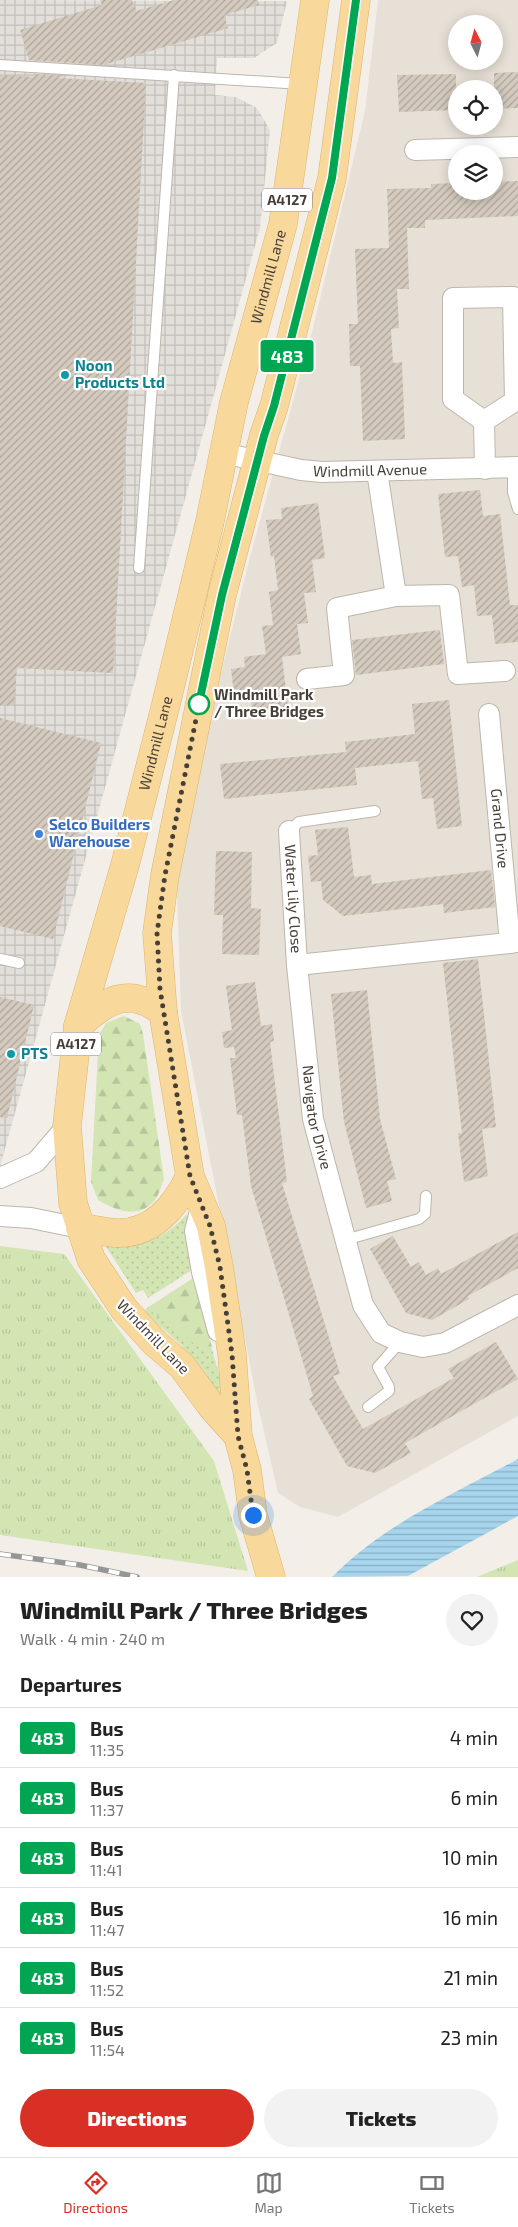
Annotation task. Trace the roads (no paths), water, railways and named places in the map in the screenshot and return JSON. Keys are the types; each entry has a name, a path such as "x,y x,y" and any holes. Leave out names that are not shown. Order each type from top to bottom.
{"main road":[{"name":"Windmill Lane","path":"238,1436 212,1407 188,1374 155,1343 112,1293 91,1259 73,1204 67,1126 78,1026 125,865 166,704 253,330 283,224 315,0"},
{"name":"Windmill Lane","path":"270,1577 253,1515 247,1470 238,1436 232,1354 220,1267 210,1226 190,1176 163,1012 157,933 165,875 222,595 309,275 332,178 356,0"},
{"path":"78,1026 98,1007 120,999 136,998 149,1002 163,1012"},
{"path":"80,1228 117,1233 142,1230 158,1220 180,1197 190,1176"}],"street":[{"path":"415,150 518,147"},
{"path":"513,297 515,401 484,421 453,399 453,298 513,297"},
{"path":"484,421 485,469"},
{"name":"Windmill Avenue","path":"223,453 301,470 322,472 515,467"},
{"path":"378,471 396,596"},
{"path":"307,679 344,675 337,608 396,596 448,595 458,674 505,671"},
{"name":"Grand Drive","path":"489,714 514,942"},
{"name":"Water Lily Close","path":"289,831 298,965"},
{"path":"298,965 514,942"},
{"name":"Navigator Drive","path":"298,965 313,1119 363,1305 381,1332 400,1342 424,1347 446,1343 518,1305"},
{"path":"0,1178 36,1162 67,1126"},
{"path":"0,1216 31,1218 80,1228"}],"lane":[{"path":"0,65 304,84"},
{"path":"140,568 174,75"},
{"path":"515,467 513,492 518,509"},
{"path":"289,831 299,822 375,811"},
{"path":"0,959 19,963"},
{"path":"345,1240 419,1219 425,1214 426,1196"},
{"path":"368,1407 389,1392 378,1367 400,1342"}],"water":[{"path":"518,1459 518,1516 408,1576 332,1577 374,1541 420,1511"}],"railway":[{"path":"0,1554 80,1565 137,1577"}],"place":[{"name":"Noon Products Ltd","path":"65,375"},
{"name":"Windmill Park / Three Bridges","path":"199,704"},
{"name":"Selco Builders Warehouse","path":"39,834"},
{"name":"PTS","path":"11,1054"}]}
